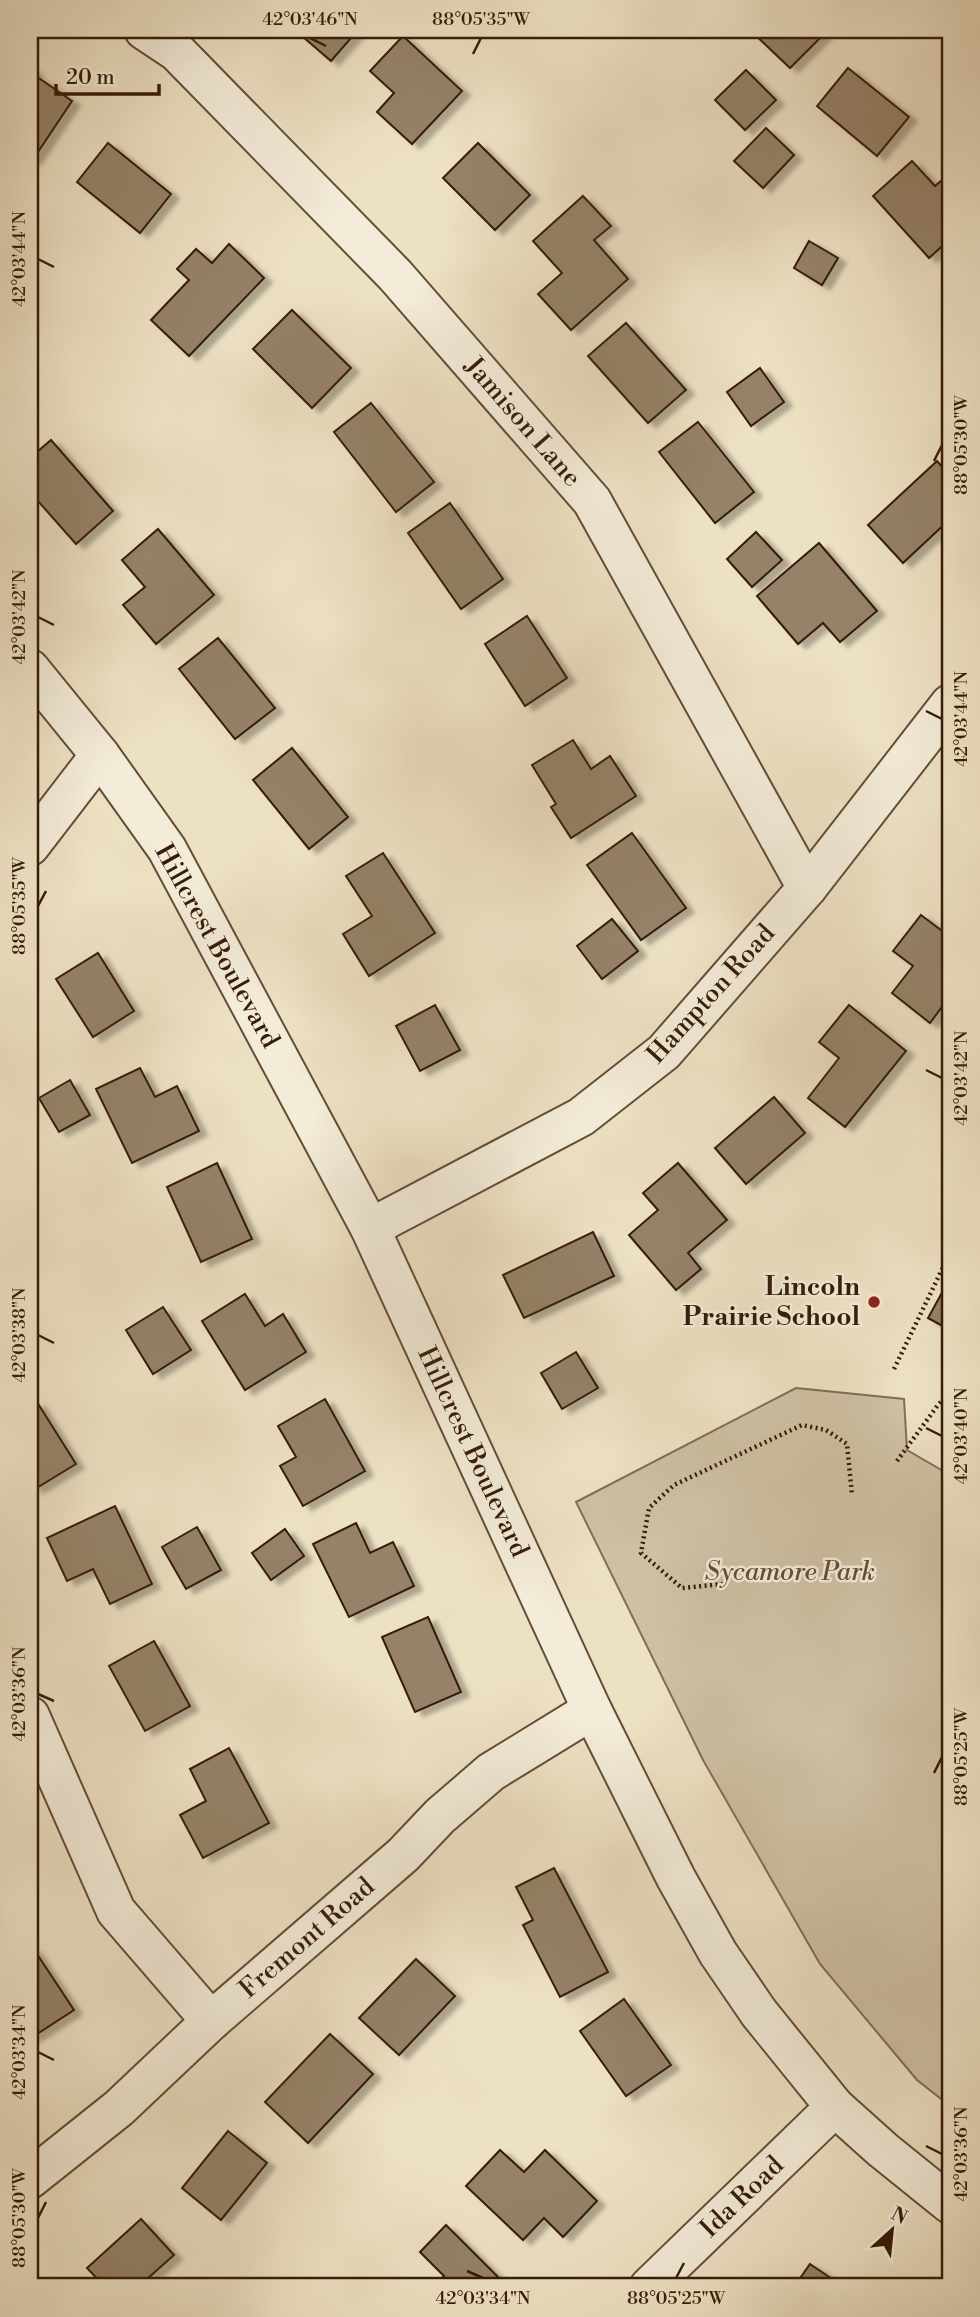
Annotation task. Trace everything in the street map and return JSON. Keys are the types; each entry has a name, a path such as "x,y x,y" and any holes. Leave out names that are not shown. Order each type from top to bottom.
{"street":[{"name":"Jamison Lane","path":"144,30 177,52 395,275 592,501 807,888"},
{"name":"Hillcrest Boulevard","path":"30,669 100,755 167,849 370,1228 592,1710 676,1878 718,1953 759,2013 835,2107 950,2204"},
{"name":"Hampton Road","path":"370,1228 581,1117 664,1052 807,888 950,704"},
{"path":"30,846 100,755"},
{"name":"Fremont Road","path":"30,2179 119,2108 211,2021 403,1855 440,1816 491,1772 592,1710"},
{"path":"30,1716 116,1911 211,2021"},
{"name":"Ida Road","path":"649,2287 835,2107"}],"path":[{"path":"894,1369 950,1253"},
{"path":"897,1461 950,1392"},
{"path":"723,1584 682,1588 642,1553 649,1508 674,1485 802,1425 826,1430 847,1444 852,1495"}],"green space":[{"name":"Sycamore Park","path":"796,1388 904,1399 907,1450 950,1475 950,2106 917,2080 820,1964 703,1760 576,1502"}],"building":[{"path":"295,30 358,30 331,61"},
{"path":"750,30 819,30 824,34 790,68"},
{"path":"403,36 462,91 412,144 377,112 394,93 370,71"},
{"path":"30,68 35,71 33,74 72,101 32,161 30,160"},
{"path":"848,68 909,117 877,156 817,106"},
{"path":"746,70 776,100 745,130 715,100"},
{"path":"766,128 794,155 763,188 734,161"},
{"path":"108,143 171,194 140,233 77,182"},
{"path":"478,143 530,195 495,230 443,178"},
{"path":"912,161 935,186 950,173 950,239 929,258 873,196"},
{"path":"583,196 611,226 594,240 628,279 571,330 538,294 562,273 533,241"},
{"path":"809,241 838,258 822,285 794,268"},
{"path":"229,244 264,278 189,356 151,320 189,280 177,269 196,249 212,263"},
{"path":"292,310 351,368 312,408 253,349"},
{"path":"626,323 686,390 648,423 588,356"},
{"path":"760,368 784,402 751,426 727,392"},
{"path":"371,403 434,482 396,512 334,432"},
{"path":"698,422 754,492 715,523 659,452"},
{"path":"51,440 113,511 76,544 30,492 30,458"},
{"path":"937,461 950,476 950,519 903,563 868,525"},
{"path":"450,503 503,579 461,609 408,533"},
{"path":"158,529 214,595 156,644 123,605 145,587 122,560"},
{"path":"756,532 782,560 752,587 727,559"},
{"path":"819,543 877,611 840,642 823,623 798,644 757,596"},
{"path":"527,616 567,678 525,706 485,644"},
{"path":"218,638 275,708 235,739 179,669"},
{"path":"573,740 591,769 610,756 636,796 571,838 551,807 556,804 532,765"},
{"path":"292,748 348,817 309,849 253,780"},
{"path":"632,833 686,908 641,940 587,865"},
{"path":"383,853 435,933 369,976 343,934 372,916 346,876"},
{"path":"921,915 950,937 950,996 930,1023 892,993 913,966 893,951"},
{"path":"612,919 638,951 602,979 577,946"},
{"path":"98,953 134,1011 93,1037 56,979"},
{"path":"435,1005 460,1050 420,1071 396,1026"},
{"path":"849,1005 906,1051 845,1127 808,1098 839,1058 819,1042"},
{"path":"140,1068 155,1097 177,1086 199,1131 132,1163 96,1089"},
{"path":"70,1080 90,1115 59,1132 39,1098"},
{"path":"774,1097 805,1133 746,1184 715,1148"},
{"path":"217,1163 252,1239 201,1262 167,1187"},
{"path":"678,1163 727,1220 688,1253 701,1269 676,1290 629,1235 658,1210 643,1193"},
{"path":"593,1232 614,1276 524,1318 503,1275"},
{"path":"950,1278 950,1330 928,1318"},
{"path":"245,1294 265,1326 283,1314 306,1352 245,1390 202,1321"},
{"path":"163,1307 191,1350 153,1374 126,1330"},
{"path":"576,1352 598,1388 562,1409 541,1373"},
{"path":"325,1399 365,1471 303,1506 280,1466 296,1457 278,1426"},
{"path":"37,1402 76,1464 35,1489 30,1482 30,1407"},
{"path":"115,1506 152,1584 110,1604 93,1569 67,1581 47,1538"},
{"path":"356,1523 370,1553 393,1542 414,1586 349,1617 313,1544"},
{"path":"197,1527 221,1570 186,1589 162,1547"},
{"path":"285,1529 304,1556 271,1580 252,1553"},
{"path":"428,1617 461,1692 415,1712 382,1637"},
{"path":"154,1641 190,1706 145,1731 109,1666"},
{"path":"229,1748 269,1823 203,1858 180,1815 206,1801 190,1769"},
{"path":"554,1868 608,1972 560,1997 523,1925 533,1920 516,1887"},
{"path":"33,1948 74,2010 31,2038 30,1950"},
{"path":"416,1959 455,1996 399,2055 359,2018"},
{"path":"624,1999 671,2065 626,2096 580,2031"},
{"path":"330,2034 373,2074 308,2143 265,2102"},
{"path":"228,2131 267,2163 221,2220 182,2188"},
{"path":"500,2150 524,2172 545,2150 597,2201 563,2237 544,2218 523,2240 466,2186"},
{"path":"141,2219 174,2255 138,2287 105,2287 87,2268"},
{"path":"446,2225 508,2287 433,2287 444,2276 420,2252"},
{"path":"810,2264 844,2287 794,2287"}],"place":[{"name":"Lincoln Prairie School","path":"874,1302"}]}
